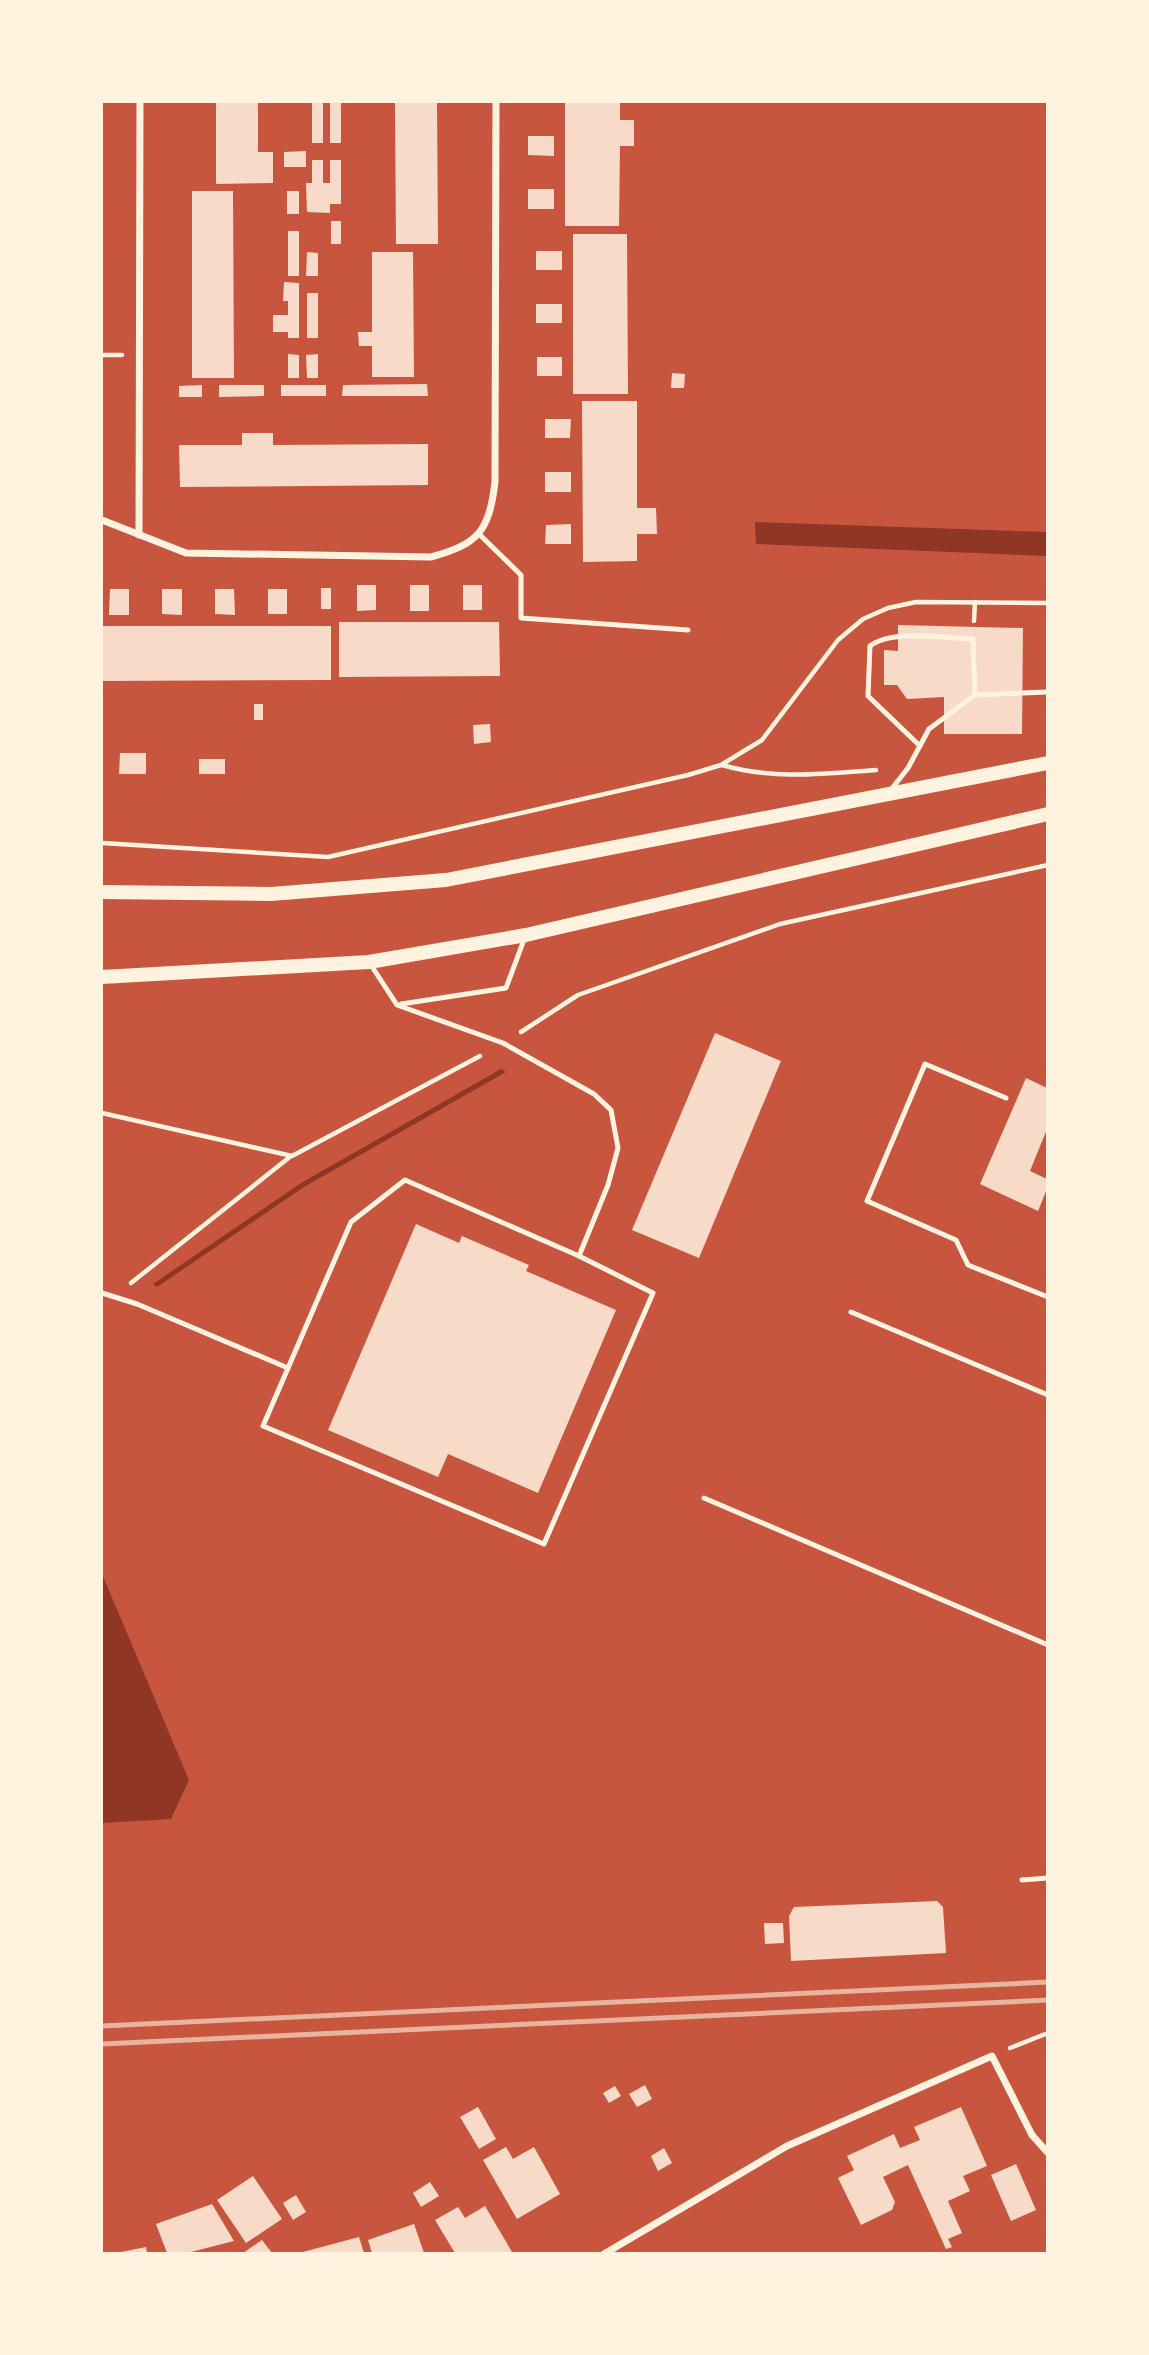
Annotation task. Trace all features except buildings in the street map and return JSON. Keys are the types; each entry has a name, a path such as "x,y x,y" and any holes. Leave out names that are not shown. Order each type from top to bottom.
{"main road":[{"path":"102,892 271,894 446,880 1048,763"},
{"path":"102,977 369,962 526,935 1048,814"}],"street":[{"path":"139,535 140,102"},
{"path":"102,520 187,553 431,556 459,550 480,535 491,514 495,482 496,102"},
{"path":"604,2253 788,2146 992,2056 1032,2135 1048,2154"}],"lane":[{"path":"480,535 521,575 522,618 688,630"},
{"path":"920,746 868,696 870,646 880,638 973,639 975,695"},
{"path":"888,795 908,768 929,729 975,695 1048,692"},
{"path":"397,1005 506,988 526,935"},
{"path":"369,962 397,1005 503,1044 594,1094 611,1110 616,1124 618,1148 608,1185 579,1256"},
{"path":"1006,1098 925,1064 867,1201 956,1240 968,1265 1048,1297"},
{"path":"405,1180 579,1256 653,1293 544,1544 262,1426 351,1222 405,1180"},
{"path":"102,1293 137,1304 288,1368"},
{"path":"851,1312 1048,1395"},
{"path":"704,1498 1048,1645"},
{"path":"1022,1880 1048,1878"}],"path":[{"path":"102,843 328,857 721,765 762,740 838,640 863,619 888,608 916,602 1048,603"},
{"path":"721,765 751,774 783,777 908,768"},
{"path":"113,1297 292,1156 503,1044 578,995 780,924 1048,865"},
{"path":"102,1113 292,1156"},
{"path":"992,2056 1048,2032"}],"shaded area":[{"path":"755,522 1047,532 1047,556 756,544"},
{"path":"501,1069 506,1072 304,1187 157,1287 153,1284 301,1183"},
{"path":"102,1574 189,1780 171,1819 102,1823"}],"railway":[{"path":"102,2026 1048,1982"},
{"path":"102,2044 1048,2000"}]}
